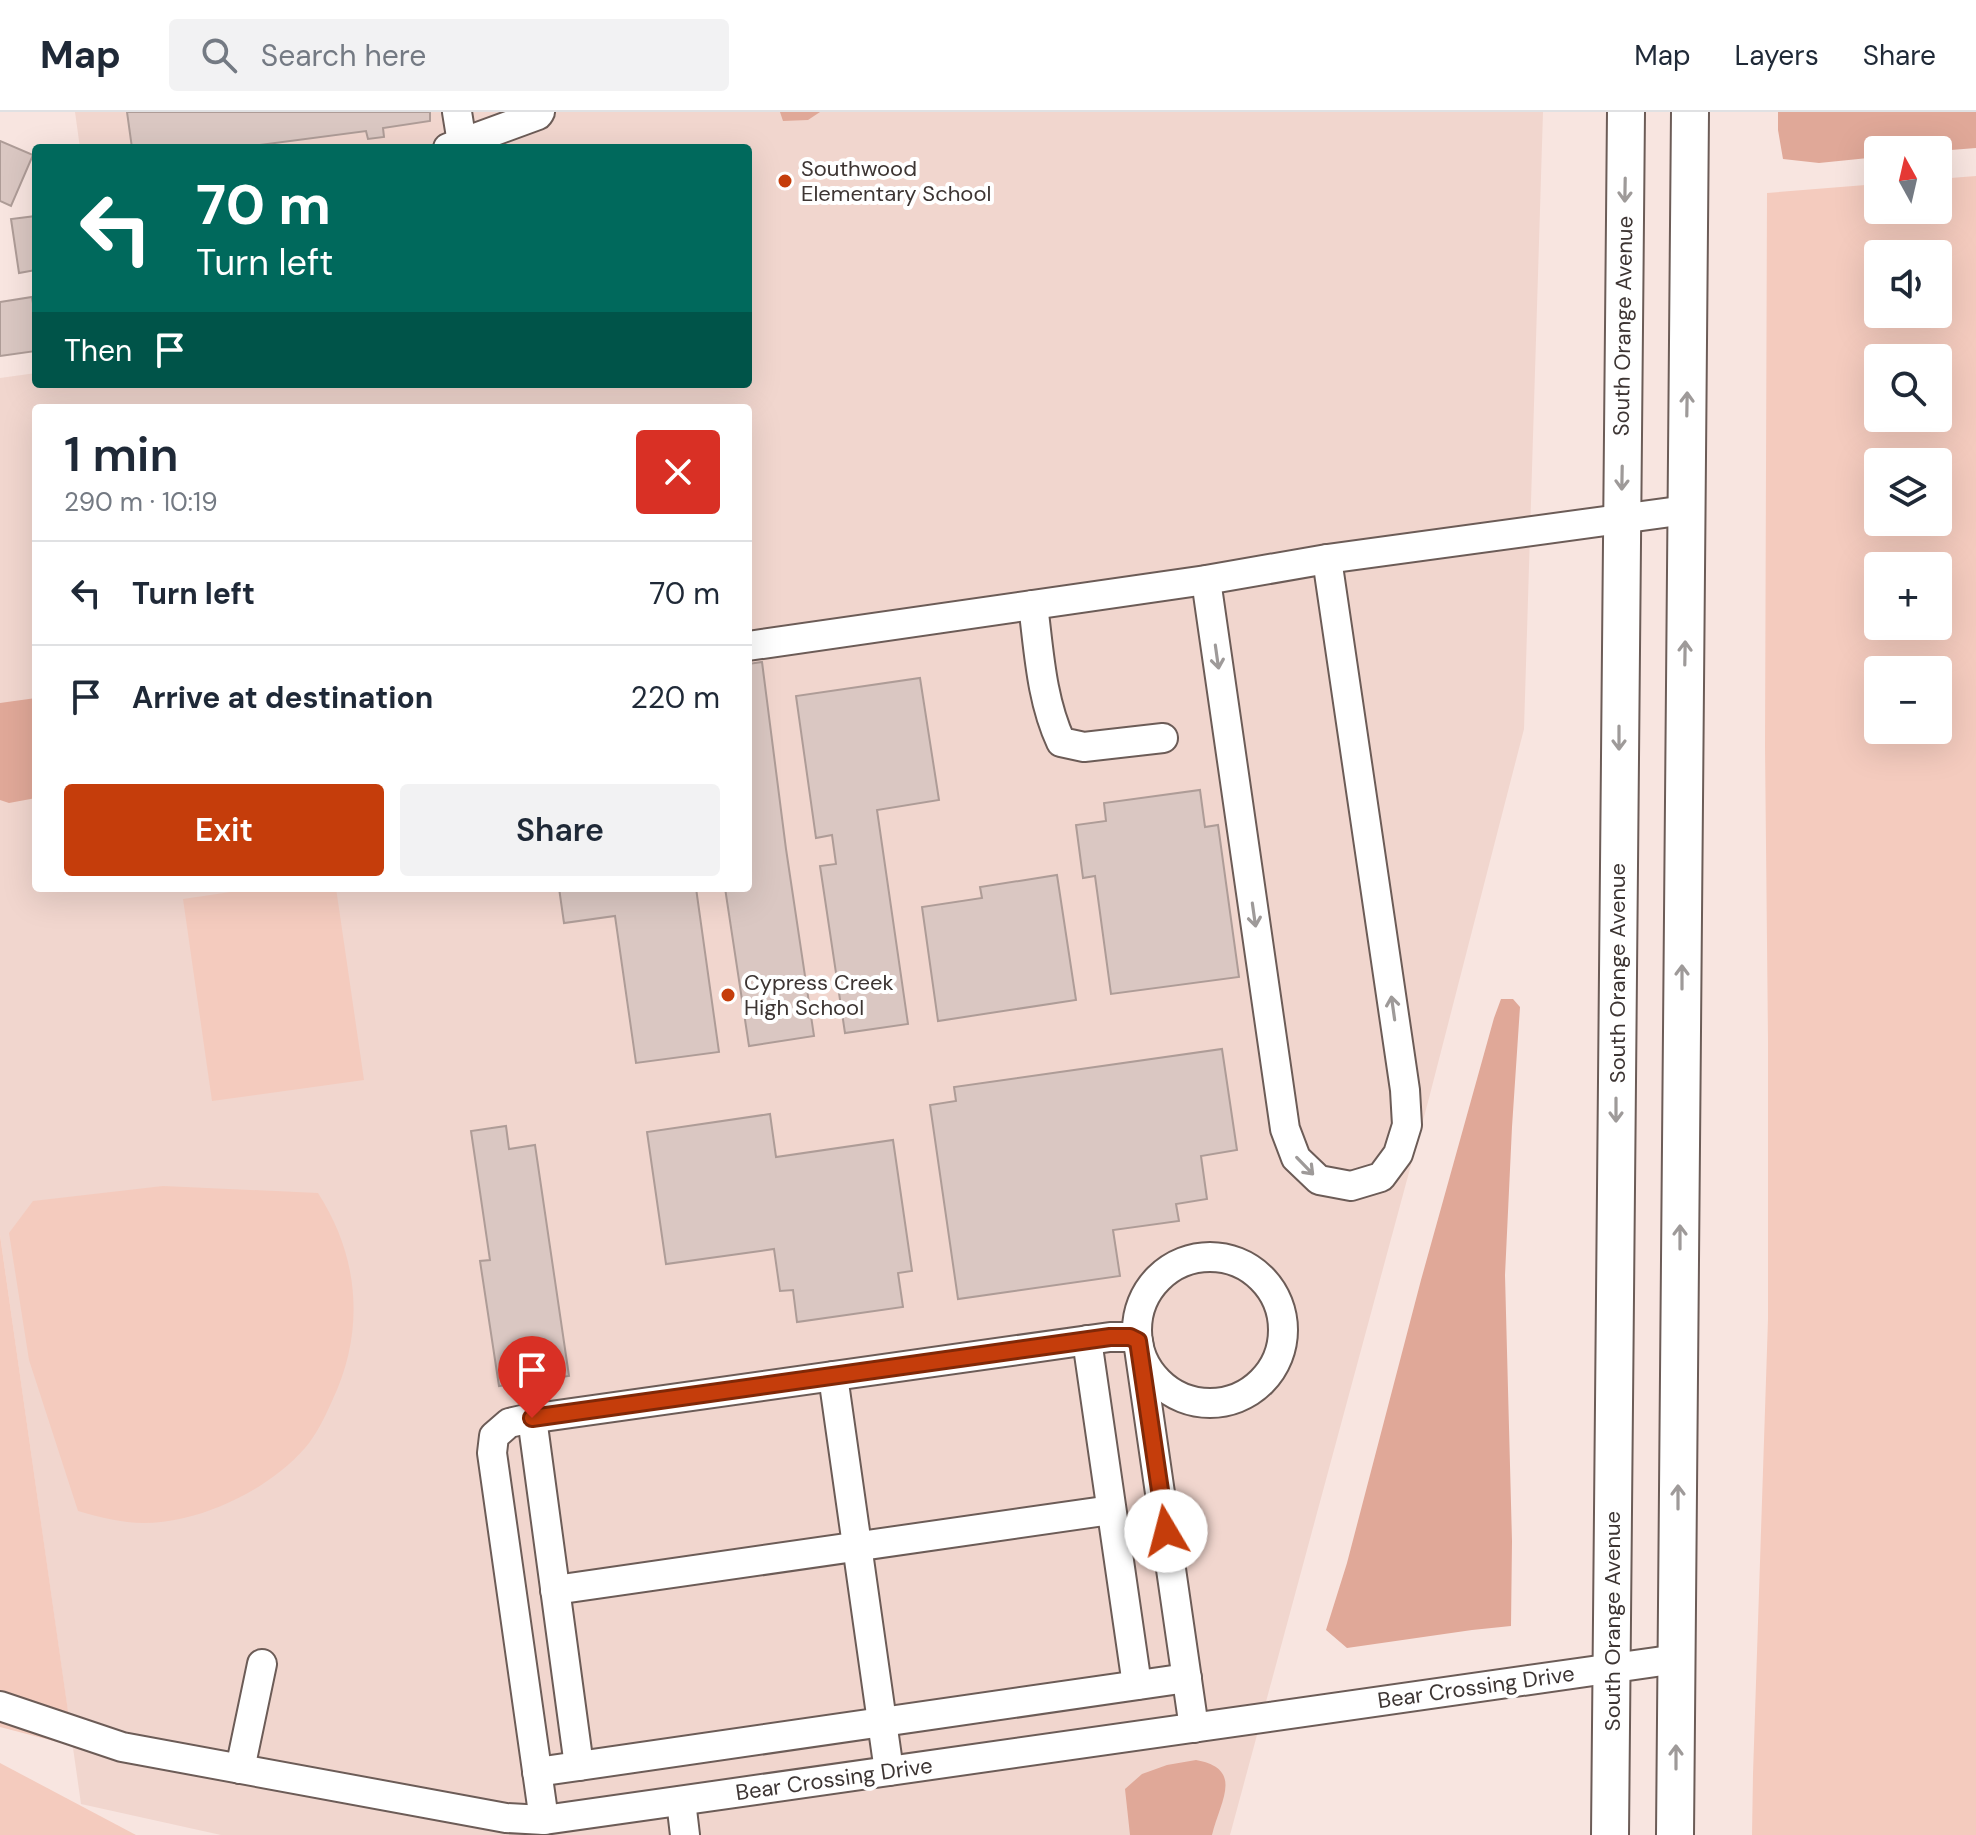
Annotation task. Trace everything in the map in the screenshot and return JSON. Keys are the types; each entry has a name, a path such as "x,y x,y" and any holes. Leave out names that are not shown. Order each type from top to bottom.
{"main road":[{"name":"South Orange Avenue","path":"1610,1835 1626,112"},
{"path":"1675,1835 1690,112"}],"street":[{"path":"455,144 457,112"},
{"path":"460,144 527,115"},
{"path":"752,645 1206,580 1327,559 1686,510"},
{"path":"1206,580 1285,1129 1296,1158 1319,1180 1351,1186 1381,1177 1398,1154 1407,1125 1405,1090 1327,559"},
{"path":"1033,605 1044,693 1061,742 1084,747 1163,738"},
{"path":"544,1820 492,1444 501,1428 532,1418 1121,1337 1138,1341 1144,1361 1156,1379 1172,1392 1195,1401 1220,1402 1244,1395 1263,1380 1277,1360 1284,1336 1282,1311 1272,1289 1254,1271 1232,1260 1211,1257 1191,1259 1171,1268 1155,1282 1144,1300 1138,1320 1138,1341 1194,1728"},
{"path":"1087,1340 1137,1685"},
{"path":"833,1376 889,1771"},
{"path":"532,1418 579,1766"},
{"path":"555,1590 1111,1510"},
{"name":"Bear Crossing Drive","path":"0,1706 122,1747 506,1818 576,1825 681,1801 1677,1659"},
{"path":"240,1769 262,1664"},
{"path":"537,1772 1187,1678"},
{"path":"681,1801 685,1835"}],"shaded area":[{"name":"Cypress Creek High School","path":"75,112 1543,112 1524,729 1428,1102 1230,1835 221,1835 81,1804 0,1235 0,378 32,374 32,388 752,388 752,144 79,144"},
{"path":"780,112 820,112 808,120 783,121"},
{"path":"1778,112 1976,112 1976,148 1952,150 1952,136 1864,136 1864,158 1819,163 1783,159"},
{"path":"1976,176 1976,1835 1752,1835 1768,1319 1765,746 1767,193 1864,185 1864,224 1952,224 1952,178"},
{"path":"32,699 32,799 9,803 0,800 0,703"},
{"path":"231,892 337,892 364,1080 212,1101 183,899"},
{"path":"1501,999 1513,999 1520,1007 1505,1275 1512,1541 1511,1626 1347,1648 1326,1630"},
{"path":"163,1186 318,1193 343,1243 350,1269 353,1322 343,1375 329,1407 309,1443 287,1466 255,1489 212,1510 163,1522 127,1522 78,1511 29,1360 9,1233 33,1201"},
{"path":"0,1235 73,1746 0,1727"},
{"path":"1196,1760 1211,1764 1225,1779 1223,1799 1212,1835 1130,1835 1125,1789 1142,1774 1167,1765"},
{"path":"0,1763 136,1835 0,1835"}],"building":[{"path":"127,112 430,112 430,121 383,128 384,137 368,139 366,131 267,144 131,144"},
{"path":"0,141 32,155 32,157 11,206 0,201"},
{"path":"32,216 32,271 19,273 11,219"},
{"path":"32,297 32,352 0,356 0,302"},
{"path":"762,662 814,1036 749,1046 726,892 752,892 752,663"},
{"path":"920,678 939,800 877,810 908,1024 845,1033 820,866 836,864 832,835 816,838 796,696"},
{"path":"1200,790 1205,827 1218,825 1239,977 1111,994 1095,876 1083,878 1076,825 1106,821 1104,803"},
{"path":"1057,875 1076,1000 938,1021 922,907 982,898 980,887"},
{"path":"560,892 697,892 719,1052 636,1063 615,916 564,923"},
{"path":"1222,1049 1237,1150 1201,1156 1207,1199 1176,1204 1179,1221 1113,1230 1120,1276 958,1299 930,1105 956,1101 954,1087"},
{"path":"770,1114 776,1157 893,1140 912,1271 898,1273 903,1307 797,1322 793,1290 780,1291 774,1249 666,1264 647,1132"},
{"path":"506,1126 509,1149 535,1145 569,1376 499,1386 480,1261 490,1260 471,1131"}],"place":[{"name":"Southwood Elementary School","path":"785,181"},
{"name":"Cypress Creek High School","path":"728,995"}],"route":[{"path":"532,1418 1110,1337 1130,1337 1138,1341 1166,1531"}]}
